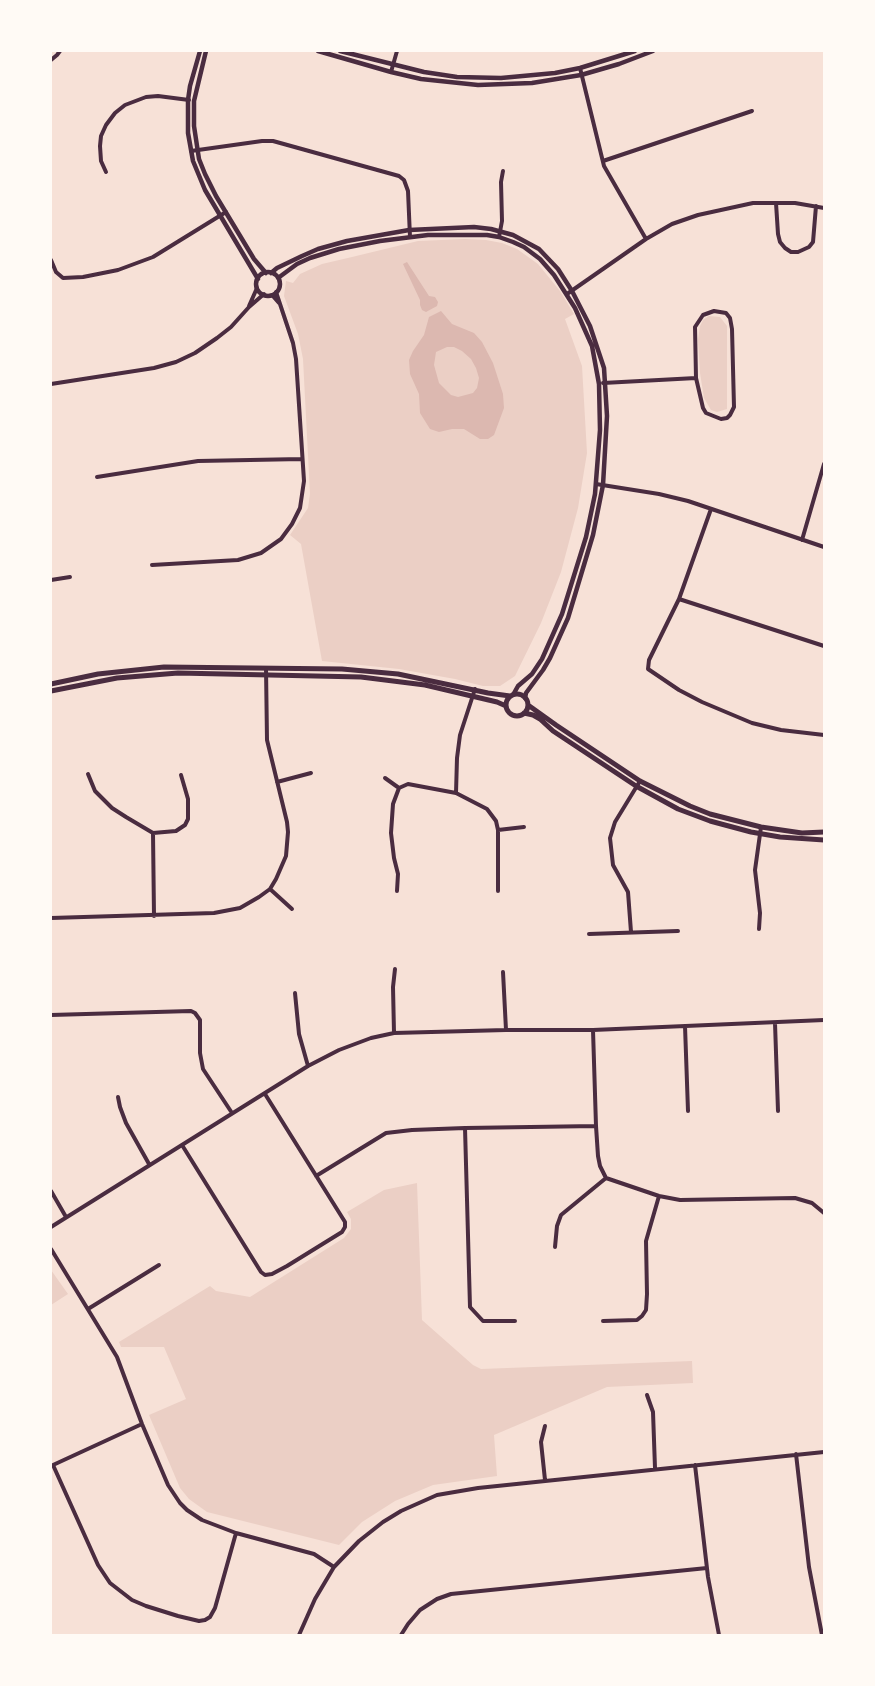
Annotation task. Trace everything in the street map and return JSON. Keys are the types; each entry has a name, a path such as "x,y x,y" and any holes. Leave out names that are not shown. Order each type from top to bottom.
{"main road":[{"path":"51,684 98,674 164,667 366,670 512,695 520,694 528,705 556,725 640,780 675,799 710,814 761,827 802,833 824,832"},
{"path":"51,691 86,683 137,676 187,673 373,678 425,685 506,706"},
{"path":"512,695 506,701 508,712 518,716 524,713 528,705"},
{"path":"524,713 540,719 553,731 636,786 696,816 728,827 760,834 804,840 824,840"}],"street":[{"path":"51,60 60,51"},
{"path":"200,51 188,134 199,178 254,259 269,273 279,278"},
{"path":"206,51 191,101 197,150 223,213 258,279 257,288 249,307"},
{"path":"318,51 391,72 432,80 478,85 532,83 581,75 653,51"},
{"path":"340,51 442,75 483,78 520,77 580,68 635,51"},
{"path":"391,72 397,51"},
{"path":"580,68 604,166 646,239"},
{"path":"106,172 101,161 101,136 115,113 125,105 146,97 158,96 191,101"},
{"path":"603,161 752,111"},
{"path":"191,151 273,141 399,176 406,185 410,237"},
{"path":"500,234 503,171"},
{"path":"569,293 646,239 672,224 698,215 753,203 795,203 824,208"},
{"path":"776,203 780,242 791,252 798,252 809,247 813,242 816,206"},
{"path":"51,260 56,272 63,278 83,277 118,270 153,257 223,213"},
{"path":"258,279 261,275 332,244 409,231 474,227 500,234 524,247 540,259 569,293 590,326 604,368 606,430 603,485 593,535 568,618 550,658 526,693 525,698"},
{"path":"279,278 297,264 324,252 410,237 500,234"},
{"path":"274,294 280,284 279,278"},
{"path":"257,288 264,294 274,294"},
{"path":"512,695 542,660 562,614 586,537 596,484 600,430 599,384 595,358 588,336 569,293"},
{"path":"51,384 154,368 176,362 195,353 217,338 264,294"},
{"path":"152,565 238,560 261,553 272,547 288,531 300,508 304,481 296,360 293,343 274,294"},
{"path":"714,311 726,314 730,318 732,342 734,407 730,415 721,419 706,412 700,400 696,378 694,334 699,319 714,311"},
{"path":"599,384 696,378"},
{"path":"97,477 198,461 302,459"},
{"path":"802,540 824,464"},
{"path":"596,484 688,501 824,547"},
{"path":"711,509 679,599 649,660 648,669 694,698 752,723 781,730 824,735"},
{"path":"51,580 69,577"},
{"path":"679,599 824,646"},
{"path":"51,918 214,913 240,908 270,889 286,856 288,845 287,822 267,740 266,668"},
{"path":"456,793 460,735 475,689"},
{"path":"277,782 311,773"},
{"path":"88,774 95,791 112,808 153,832 176,831 185,825 188,819 188,799 181,775"},
{"path":"385,778 399,788"},
{"path":"631,932 628,892 614,865 610,838 615,822 640,780"},
{"path":"398,891 399,880 391,833 393,804 399,788 408,784 456,793 487,809 496,821 498,830 498,891"},
{"path":"498,830 524,827"},
{"path":"759,928 760,913 754,870 761,827"},
{"path":"153,832 154,915"},
{"path":"270,889 292,909"},
{"path":"589,934 678,931"},
{"path":"394,1034 395,969"},
{"path":"503,972 506,1030"},
{"path":"294,993 299,1034 308,1066"},
{"path":"51,1015 191,1011 195,1013 200,1020 200,1053 203,1069 232,1113"},
{"path":"51,1227 308,1066 355,1043 394,1034 593,1030 824,1020"},
{"path":"775,1023 778,1111"},
{"path":"685,1026 688,1112"},
{"path":"593,1030 596,1126 600,1166 606,1179 658,1197 691,1201 795,1198 812,1203 824,1214"},
{"path":"182,1145 265,1275 272,1274 342,1232 345,1222 265,1094"},
{"path":"118,1097 126,1123 149,1164"},
{"path":"316,1176 386,1133 465,1128 596,1126"},
{"path":"465,1128 470,1307 483,1321 515,1321"},
{"path":"555,1247 557,1226 561,1215 606,1179"},
{"path":"51,1191 66,1216"},
{"path":"603,1322 637,1320 646,1310 646,1241 658,1197"},
{"path":"51,1249 117,1357 168,1485 180,1503 196,1517 236,1533 314,1554 334,1567"},
{"path":"88,1309 159,1265"},
{"path":"647,1395 653,1412 656,1469"},
{"path":"142,1424 53,1465 98,1565 110,1583 132,1600 146,1606 199,1621 205,1620 210,1617 215,1608 236,1533"},
{"path":"544,1480 541,1442 545,1426"},
{"path":"299,1635 315,1599 334,1567 370,1531 400,1511 437,1495 544,1480 824,1452"},
{"path":"796,1454 809,1567 822,1635"},
{"path":"695,1465 707,1568 719,1635"},
{"path":"401,1635 420,1610 437,1599 451,1594 707,1568"}],"shaded area":[{"path":"465,239 502,243 517,249 538,264 560,291 574,314 565,319 582,366 587,453 578,508 561,572 541,623 515,676 500,686 483,686 399,669 322,661 301,544 290,535 308,508 310,494 303,359 298,334 284,296 286,281 293,283 300,274 322,264 418,241"},
{"path":"407,262 429,296 435,297 438,302 437,306 426,312 422,310 420,300 403,264"},
{"path":"441,311 452,324 474,333 482,342 493,363 503,394 504,408 494,435 488,439 480,439 464,429 439,432 430,429 420,413 419,394 410,374 409,360 424,335 429,317","holes":["447,347 454,347 471,359 479,378 477,388 473,393 458,397 451,395 439,383 434,365 436,352"]},
{"path":"709,316 720,317 727,326 727,409 717,412 711,410 704,398 700,373 698,340 700,326"},
{"path":"417,1183 422,1320 473,1365 481,1369 692,1361 693,1383 607,1387 494,1435 497,1476 433,1485 395,1501 362,1522 339,1545 207,1512 189,1499 180,1488 149,1415 186,1399 164,1347 121,1347 119,1342 210,1286 216,1291 250,1297 344,1238 351,1229 351,1219 347,1212 384,1190"},
{"path":"51,1270 68,1294 51,1305"}]}
